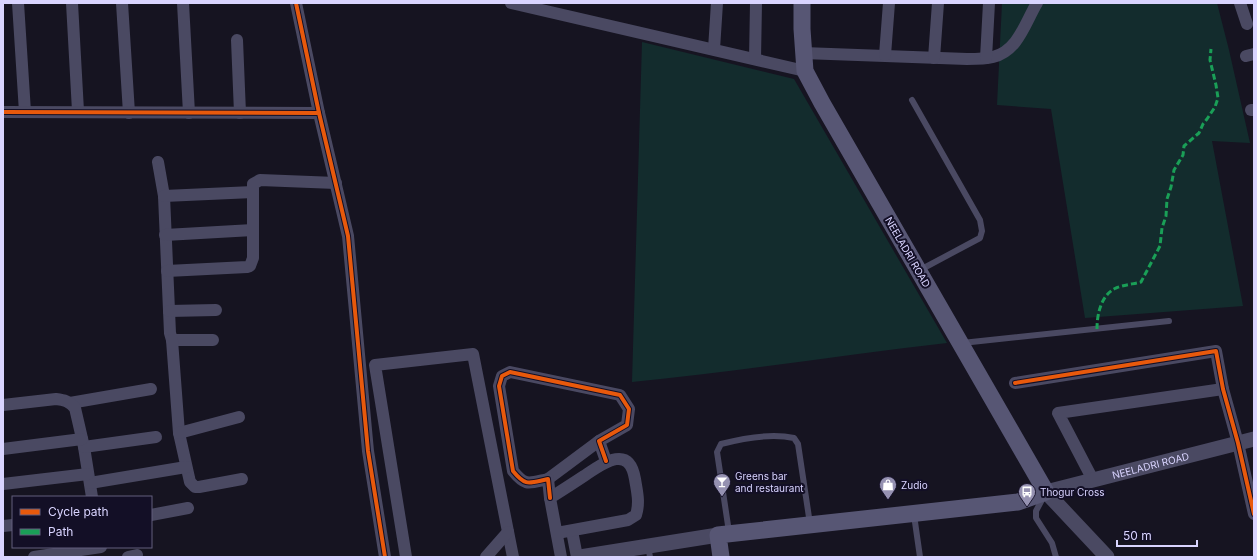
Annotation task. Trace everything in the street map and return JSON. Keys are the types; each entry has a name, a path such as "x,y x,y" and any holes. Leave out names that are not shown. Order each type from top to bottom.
{"main road":[{"name":"NEELADRI ROAD","path":"723,534 1018,502 1046,492 804,71 802,3"},
{"path":"721,557 723,534"}],"street":[{"path":"18,3 25,112"},
{"path":"72,3 78,112"},
{"path":"122,3 129,113"},
{"path":"183,3 189,113"},
{"path":"296,3 319,113 348,236 368,451 385,557"},
{"path":"511,3 804,71"},
{"path":"714,49 717,3"},
{"path":"755,59 756,3"},
{"path":"885,55 888,3"},
{"path":"934,58 938,3"},
{"path":"986,58 990,3"},
{"path":"803,53 967,59 986,58 1002,54 1015,43 1037,3"},
{"path":"1240,3 1247,24"},
{"path":"237,40 240,113"},
{"path":"3,112 319,113"},
{"path":"158,162 164,196 169,311 178,432 188,479 195,487 242,479"},
{"path":"167,272 250,266 253,258 253,192 254,184 260,180 336,183"},
{"path":"164,196 253,192"},
{"path":"165,235 253,230"},
{"path":"169,311 216,310"},
{"path":"172,340 213,340"},
{"path":"1015,383 1216,351 1223,389 1238,443 1254,514"},
{"path":"406,557 376,365 473,354 513,557"},
{"path":"510,372 620,395 629,409 627,425 599,441 548,479 530,483 521,481 513,471 499,386 502,376 510,372"},
{"path":"70,403 151,389"},
{"path":"1093,480 1058,413 1223,389"},
{"path":"3,405 56,399 64,400 70,403 74,408 83,443 92,496"},
{"path":"178,432 239,417"},
{"path":"3,449 156,438"},
{"name":"NEELADRI ROAD","path":"1046,492 1254,439"},
{"path":"599,441 606,461"},
{"path":"550,498 606,461 620,459 629,463 634,472 639,505 636,515 628,520 557,533"},
{"path":"3,484 89,478 186,468"},
{"path":"548,479 561,557"},
{"path":"1046,492 1107,557"},
{"path":"152,515 188,508"},
{"path":"572,530 578,557 649,551 723,534"},
{"path":"486,557 508,532"},
{"path":"34,557 94,548"}],"lane":[{"path":"912,100 980,220 982,231 980,238 919,271"},
{"path":"961,343 1169,321"},
{"path":"723,534 717,452 721,444 735,440 774,435 794,438 798,444 810,524"},
{"path":"1046,492 1036,511 1036,518 1052,543 1056,557"},
{"path":"914,513 920,557"}],"green space":[{"path":"1002,3 1217,3 1250,143 1212,141 1243,306 1085,318 1051,109 997,105"},
{"path":"642,42 794,79 947,343 632,382"}],"marked path":[{"path":"1097,329 1099,311 1103,300 1116,288 1141,282 1160,246 1162,228 1166,216 1167,199 1174,170 1183,155 1184,146 1199,133 1203,124 1215,107 1218,98 1210,60 1211,49"}],"cycle path":[{"path":"296,3 319,113 348,236 368,451 385,557"},
{"path":"3,112 319,113"},
{"path":"1015,383 1216,351 1223,389 1238,443 1254,514"},
{"path":"550,498 548,479 536,482 525,482 521,480 513,471 499,386 502,376 510,372 620,395 629,409 627,425 599,441 606,461"}],"place":[{"name":"Greens bar and restaurant","path":"722,497"},
{"name":"Zudio","path":"888,500"},
{"name":"Thogur Cross","path":"1027,507"}]}
